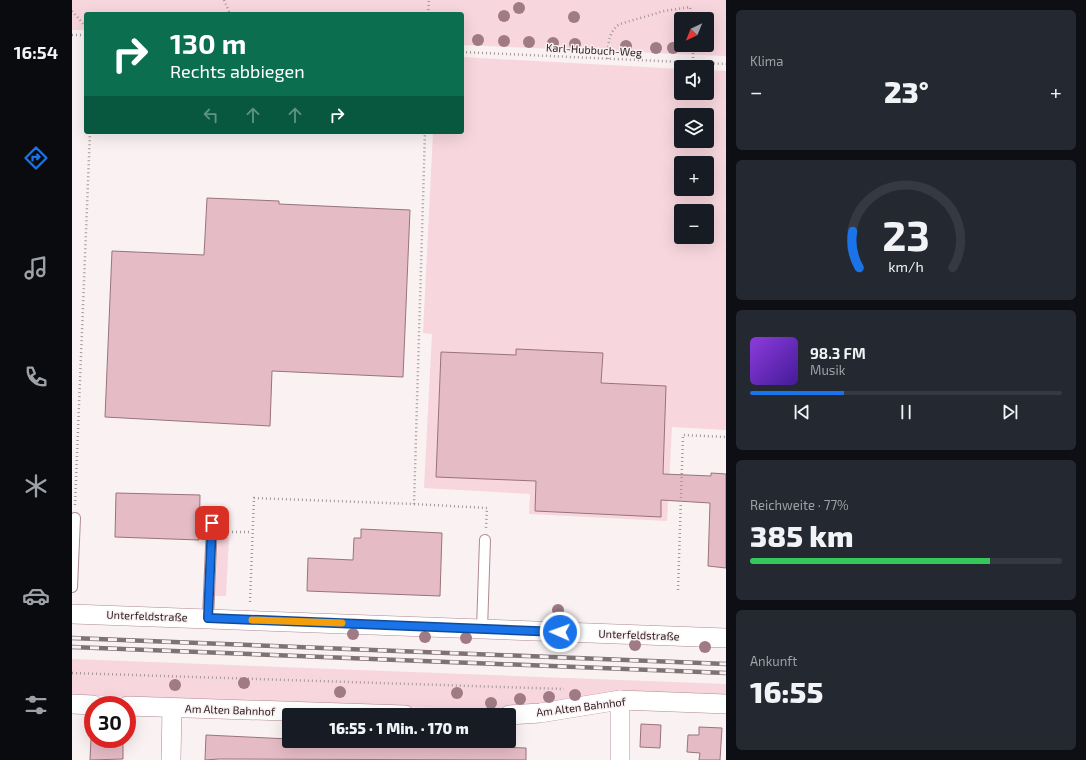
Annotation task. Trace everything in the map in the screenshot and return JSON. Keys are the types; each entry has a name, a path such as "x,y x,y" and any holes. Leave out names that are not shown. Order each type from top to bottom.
{"street":[{"name":"Unterfeldstraße","path":"72,614 726,638"},
{"name":"Am Alten Bahnhof","path":"516,715 540,713 620,700 726,704"},
{"path":"620,700 620,760"},
{"path":"72,704 84,705"},
{"name":"Am Alten Bahnhof","path":"136,706 282,711"},
{"path":"171,760 172,708"}],"lane":[{"path":"72,587 75,518"},
{"path":"208,618 212,527"},
{"path":"482,629 485,540"}],"path":[{"path":"224,0 229,12"},
{"path":"428,12 429,0"},
{"path":"608,58 610,37 615,27 620,24 664,11 690,6 691,12"},
{"path":"72,11 84,25"},
{"path":"72,35 84,35"},
{"name":"Karl-Hubbuch-Weg","path":"464,52 674,61"},
{"name":"Karl-Hubbuch-Weg","path":"714,63 726,64"},
{"path":"75,518 90,134"},
{"path":"414,504 425,134"},
{"path":"678,590 683,435 726,436"},
{"path":"250,603 254,498 487,508 485,540"},
{"path":"212,527 252,532"},
{"path":"72,672 567,689"}],"shaded area":[{"path":"72,0 726,0 726,56 464,45 464,12 84,12 84,30 72,30"},
{"path":"464,57 674,69 674,100 714,100 714,70 726,71 726,430 672,427 667,521 529,514 530,494 424,488 432,334 423,333 433,134 464,134"},
{"path":"218,536 229,537 226,596 215,596"},
{"path":"72,659 726,684 726,696 554,703 509,708 435,708 136,697 136,696 72,695"}],"building":[{"path":"207,198 279,201 279,204 410,210 403,377 272,371 270,426 105,417 112,251 204,255"},
{"path":"516,349 603,353 601,383 666,386 663,474 711,476 711,473 726,474 726,568 708,566 710,503 661,500 661,517 535,511 536,481 436,477 441,352 516,355"},
{"path":"116,493 200,495 199,540 115,537"},
{"path":"361,529 442,533 440,596 307,591 308,558 353,560 354,538 361,538"},
{"path":"641,724 661,725 660,748 640,747"},
{"path":"699,727 722,728 720,760 699,760 700,753 687,752 688,735 699,735"},
{"path":"206,735 282,739 282,748 526,748 526,760 205,760"},
{"path":"91,748 123,748 123,759 90,760"}],"railway":[{"path":"72,638 726,664"},
{"path":"72,647 726,673"}],"slow traffic":[{"path":"252,620 342,623"}],"route":[{"path":"212,523 208,618 560,632"}]}
